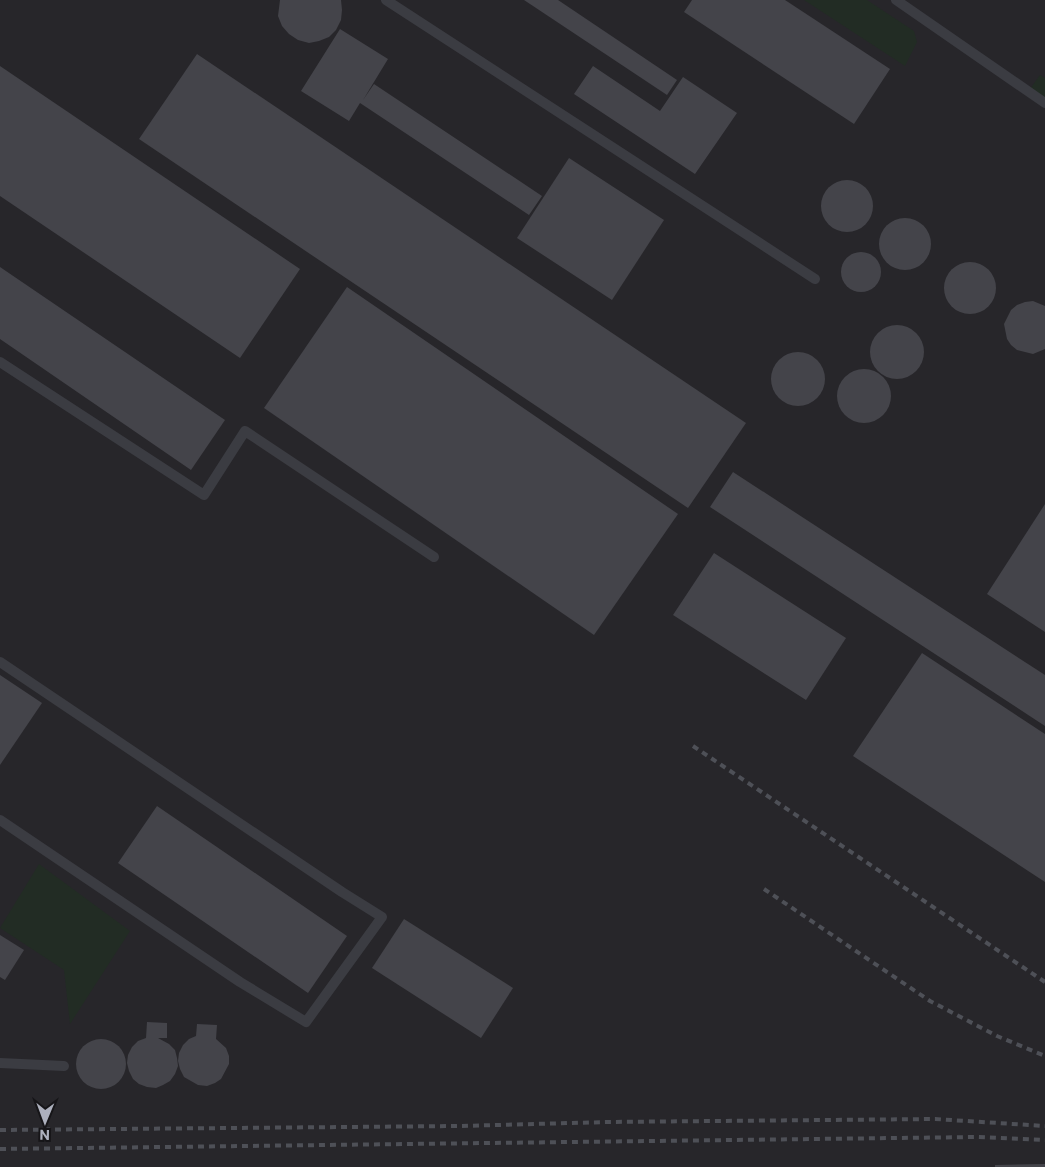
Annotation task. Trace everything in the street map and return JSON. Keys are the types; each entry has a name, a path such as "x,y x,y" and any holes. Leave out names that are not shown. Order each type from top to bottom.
{"lane":[{"path":"386,0 816,279"},
{"path":"896,0 1045,103"},
{"path":"0,362 204,495 246,431 434,557"},
{"path":"0,662 382,917 306,1022 232,976 0,820"},
{"path":"0,1063 64,1066"}],"shaded area":[{"path":"0,0 1045,0 1045,1167 0,1167"},
{"path":"804,0 867,0 914,31 917,42 905,66"},
{"path":"1040,75 1045,78 1045,99 1030,89"},
{"path":"39,864 130,931 70,1024 64,970 0,928"}],"building":[{"path":"280,0 341,0 341,20 336,30 329,37 309,43 298,40 282,26 278,16"},
{"path":"524,0 558,0 677,80 667,95"},
{"path":"692,0 785,0 890,69 854,124 684,12"},
{"path":"340,29 388,59 363,100 374,84 542,196 529,215 360,103 349,121 301,91"},
{"path":"197,54 746,423 688,508 139,139"},
{"path":"0,66 300,269 240,358 0,196"},
{"path":"593,66 660,111 683,77 737,113 695,174 574,94"},
{"path":"569,158 664,220 612,300 517,238"},
{"path":"842,180 852,180 861,184 869,192 873,206 869,220 861,228 852,232 842,232 833,228 825,220 821,211 821,201 825,192 833,184"},
{"path":"900,218 910,218 919,222 927,230 931,244 927,258 919,266 910,270 900,270 891,266 883,258 879,249 879,239 883,230 891,222"},
{"path":"861,252 875,258 881,272 875,286 861,292 847,286 841,272 847,258"},
{"path":"965,262 975,262 984,266 992,274 996,288 992,302 984,310 975,314 965,314 956,310 948,302 944,293 944,283 948,274 956,266"},
{"path":"0,267 225,420 191,470 0,339"},
{"path":"347,287 678,514 594,635 264,408"},
{"path":"1033,301 1045,306 1045,349 1033,354 1017,350 1011,345 1007,339 1004,324 1011,310 1017,305"},
{"path":"897,325 907,327 916,333 922,342 924,352 922,362 916,371 907,377 897,379 887,377 878,371 872,362 870,352 872,342 878,333 887,327"},
{"path":"798,352 808,354 817,360 823,369 825,379 823,389 817,398 808,404 798,406 788,404 779,398 773,389 771,379 773,369 779,360 788,354"},
{"path":"864,369 874,371 883,377 889,386 891,396 889,406 883,415 874,421 864,423 854,421 845,415 839,406 837,396 839,386 845,377 854,371"},
{"path":"733,472 1045,675 1045,726 710,507"},
{"path":"1045,504 1045,632 987,594"},
{"path":"714,553 846,638 806,700 673,615"},
{"path":"922,653 1045,734 1045,882 853,756"},
{"path":"0,675 42,703 0,765"},
{"path":"157,806 347,936 308,993 118,863"},
{"path":"404,919 513,988 481,1038 372,968"},
{"path":"0,935 24,950 5,980 0,977"},
{"path":"147,1022 167,1023 167,1038 158,1038 175,1050 177,1058 178,1066 175,1074 170,1081 156,1088 139,1084 133,1079 127,1063 132,1047 138,1041 146,1038"},
{"path":"197,1024 217,1025 216,1039 226,1048 229,1056 229,1064 221,1079 207,1086 198,1085 184,1077 178,1061 183,1045 189,1039 196,1036"},
{"path":"96,1039 106,1039 119,1046 126,1059 126,1069 119,1082 106,1089 96,1089 87,1085 80,1078 76,1069 76,1059 80,1050 87,1043"},
{"path":"1045,1164 1045,1167 995,1167 995,1165"}],"railway":[{"path":"693,746 1045,982"},
{"path":"764,889 930,1001 997,1036 1045,1056"},
{"path":"0,1130 935,1119 1045,1126"},
{"path":"0,1149 977,1137 1045,1140"}]}
